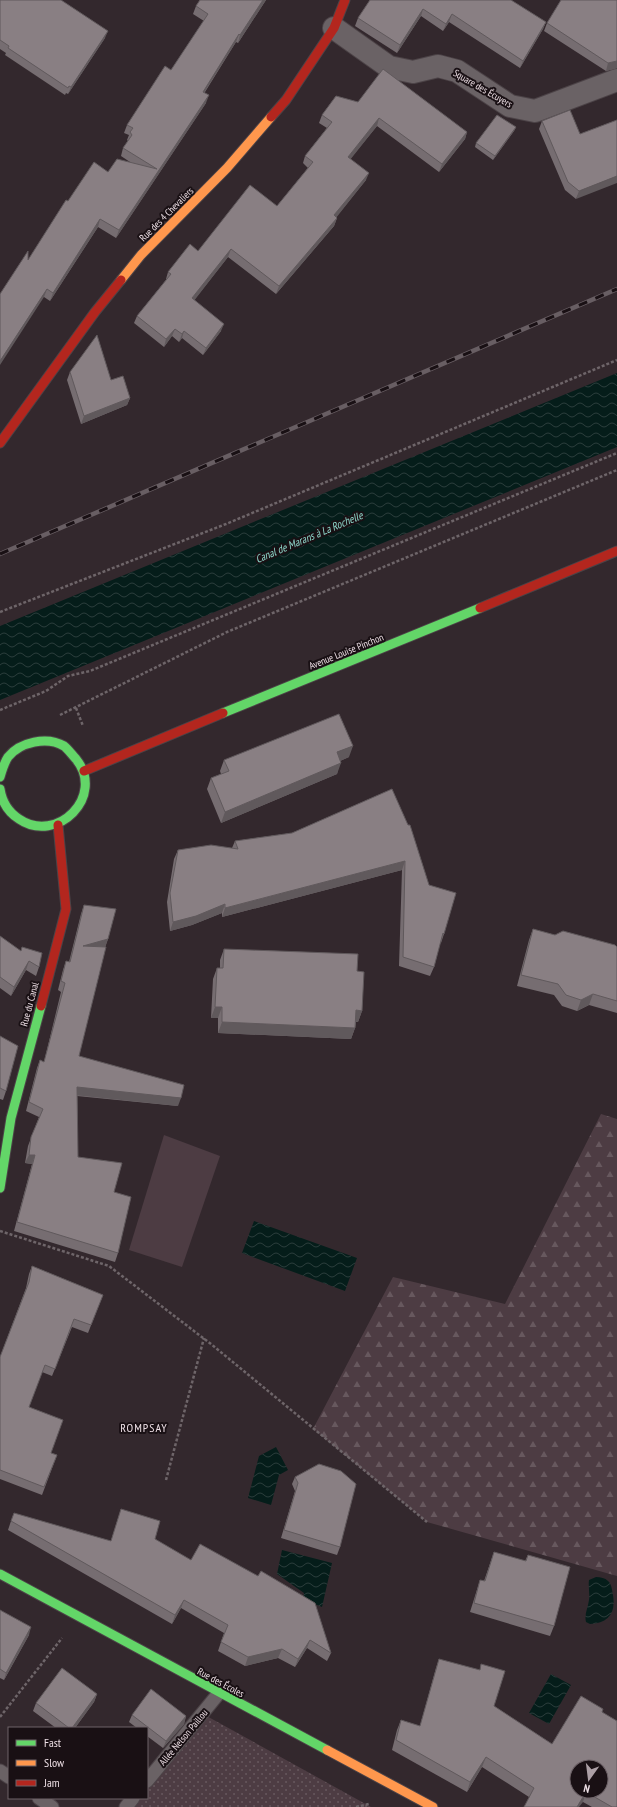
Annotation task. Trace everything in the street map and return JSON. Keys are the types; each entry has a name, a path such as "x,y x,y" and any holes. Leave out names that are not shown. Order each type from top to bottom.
{"street":[{"name":"Rue des 4 Chevaliers","path":"0,443 95,312 141,255 227,168 286,100 334,28 345,0"},
{"name":"Square des Écuyers","path":"334,28 389,67 413,72 438,66 456,71 510,106 535,111 617,80"},
{"name":"Avenue Louise Pinchon","path":"84,771 617,551"},
{"path":"0,777 3,766 12,753 24,745 38,741 53,742 66,748 77,758 84,771 86,784 84,797 78,809 69,818 58,825 44,827 30,825 3,810 0,789"},
{"name":"Rue du Canal","path":"0,1188 11,1118 66,909 58,825"},
{"name":"Rue des Écoles","path":"0,1574 219,1694 433,1807"}],"lane":[{"name":"Allée Nelson Paillou","path":"148,1780 219,1694"},
{"path":"40,1799 52,1807"},
{"path":"126,1807 132,1799"}],"path":[{"path":"0,612 226,524 617,360"},
{"path":"0,710 46,692 68,676 90,671 617,452"},
{"path":"56,718 227,632 617,470"},
{"path":"0,1231 109,1266 204,1338 427,1522"},
{"path":"166,1480 204,1338"},
{"path":"0,1717 78,1617"}],"green space":[{"path":"601,1114 617,1119 617,1576 427,1522 313,1429 393,1277 505,1304"},
{"path":"164,1135 220,1156 182,1267 129,1250"},
{"path":"203,1714 371,1807 126,1807 132,1799 148,1799 148,1780"}],"water":[{"name":"Canal de Marans à La Rochelle","path":"617,373 617,447 0,700 0,626"},
{"path":"254,1221 357,1258 345,1291 242,1253"},
{"path":"276,1447 288,1470 279,1475 271,1505 248,1498 259,1456"},
{"path":"282,1550 332,1563 322,1607 303,1599 304,1593 277,1574"},
{"path":"596,1577 604,1578 608,1581 612,1588 614,1602 612,1612 606,1619 602,1622 590,1624 586,1622 586,1614 589,1603 589,1580"},
{"path":"551,1674 571,1685 549,1724 529,1713"}],"building":[{"path":"0,0 61,0 108,31 71,87 69,86 68,88 8,48 9,46 0,40"},
{"path":"200,0 263,0 240,35 239,34 203,92 209,95 119,230 100,219 53,293 47,289 0,361 0,294 28,251 28,260 66,200 68,201 94,162 108,172 117,159 157,169 123,148 132,135 130,132 133,128 127,125 165,66 171,70 208,14 196,6"},
{"path":"370,0 511,0 546,22 523,61 452,14 446,24 423,9 400,45 358,18"},
{"path":"561,0 617,0 617,61 608,63 547,23"},
{"path":"383,69 467,132 442,164 379,118 348,157 369,173 334,215 337,218 279,286 231,249 192,298 224,324 206,348 184,331 182,334 175,329 166,339 137,316 171,274 168,272 190,244 198,251 250,185 277,206 313,162 305,156 332,122 322,115 336,96 358,102"},
{"path":"570,110 580,134 617,120 617,176 579,191 568,182 542,121"},
{"path":"497,115 516,127 495,156 476,143"},
{"path":"97,335 111,380 123,376 130,398 84,416 70,372"},
{"path":"339,714 353,746 337,752 341,763 225,812 211,778 229,771 224,760"},
{"path":"392,789 408,825 410,825 429,885 456,893 434,967 403,957 405,861 225,908 225,904 196,916 173,922 170,893 178,850 211,845 238,849 235,841 292,833"},
{"path":"84,905 116,909 108,939 83,946 106,947 79,1056 184,1085 181,1098 77,1087 78,1157 122,1163 114,1192 131,1197 118,1253 17,1222 35,1155 29,1155 31,1137 43,1109 29,1102 40,1060 44,1062 65,983 61,981 66,961 70,962"},
{"path":"533,929 555,935 563,931 615,945 617,947 617,1001 593,994 581,1000 566,995 558,984 521,975"},
{"path":"0,936 21,951 22,947 42,953 39,967 29,961 14,987 0,977"},
{"path":"224,949 358,954 357,971 364,972 362,1011 356,1010 355,1028 222,1022 222,1007 215,1007 217,968 223,968"},
{"path":"0,1036 18,1046 6,1091 0,1088"},
{"path":"32,1266 103,1295 91,1325 74,1319 55,1369 45,1365 29,1407 63,1420 51,1453 57,1455 44,1487 0,1470 0,1357 29,1282"},
{"path":"319,1464 341,1471 356,1484 340,1547 284,1530 298,1483 295,1477"},
{"path":"121,1509 160,1521 155,1539 191,1560 200,1544 258,1576 261,1571 315,1603 331,1653 310,1640 298,1659 282,1649 248,1657 221,1642 228,1625 184,1600 175,1615 11,1521 14,1513 111,1541"},
{"path":"494,1552 526,1561 528,1555 570,1567 554,1626 474,1603 480,1580 485,1581"},
{"path":"0,1610 31,1627 6,1673 0,1669"},
{"path":"439,1659 480,1670 481,1664 505,1671 494,1706 552,1744 581,1696 603,1709 602,1712 617,1721 617,1807 612,1807 598,1799 609,1799 609,1759 569,1759 569,1799 582,1799 577,1807 524,1807 534,1788 486,1757 470,1782 396,1740 401,1720 420,1726"},
{"path":"62,1668 97,1694 73,1727 68,1727 36,1703"},
{"path":"151,1689 186,1716 166,1741 132,1715"}],"railway":[{"path":"0,554 617,289"}],"traffic: fast":[{"path":"223,713 480,608"},
{"path":"0,777 5,762 13,752 27,744 50,741 64,746 76,759 84,773 85,788 81,801 73,813 62,821 48,826 34,825 15,816 6,806 0,789"},
{"path":"0,1188 11,1118 41,1006"},
{"path":"0,1574 327,1750"}],"traffic: slow":[{"path":"121,280 141,255 227,168 271,117"},
{"path":"327,1750 433,1807"}],"traffic: jam":[{"path":"271,117 286,100 334,28 345,0"},
{"path":"0,443 95,312 121,280"},
{"path":"480,608 617,551"},
{"path":"84,771 223,713"},
{"path":"41,1006 66,909 58,825"}],"district":[{"name":"ROMPSAY","path":"144,1428"}]}
